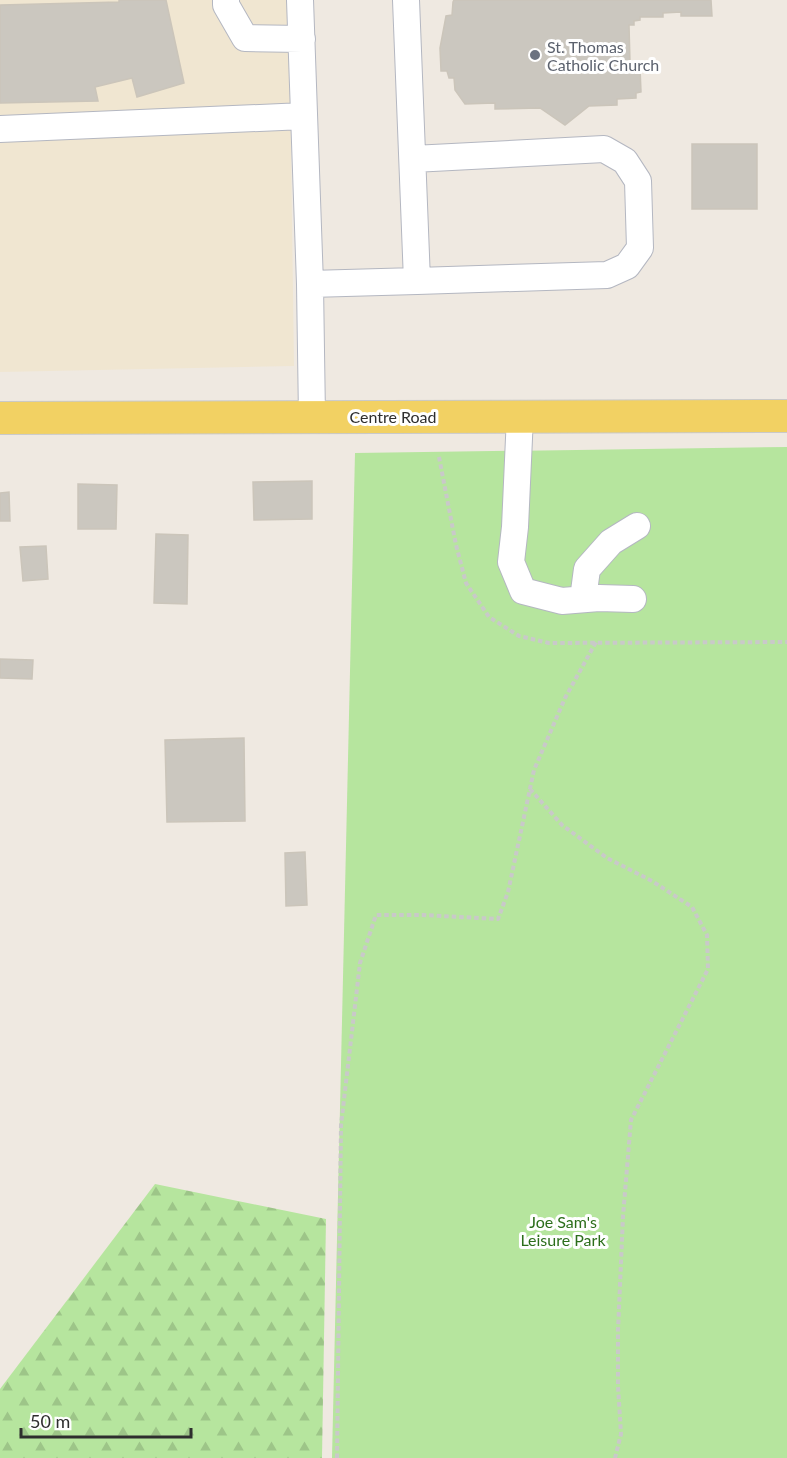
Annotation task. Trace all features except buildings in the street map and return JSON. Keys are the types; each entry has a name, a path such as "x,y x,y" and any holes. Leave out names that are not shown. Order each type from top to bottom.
{"main road":[{"name":"Centre Road","path":"0,418 787,416"}],"lane":[{"path":"226,0 226,5 245,38 302,39"},
{"path":"300,0 310,284 312,417"},
{"path":"406,0 417,281"},
{"path":"0,129 304,116"},
{"path":"310,284 607,275 627,266 640,248 638,181 625,161 604,149 413,159"},
{"path":"520,416 515,527 510,562 523,591 562,601 599,598 633,599"},
{"path":"583,599 587,569 611,542 637,526"}],"path":[{"path":"337,1458 341,1125 360,963 376,915 498,919 508,892 534,770 565,698 596,642"},
{"path":"530,789 562,825 607,858 652,881 692,907 707,935 708,969 632,1120 623,1216 618,1331 621,1434 615,1458"}],"shaded area":[{"path":"0,0 289,0 294,366 0,372"}],"green space":[{"name":"Joe Sam's Leisure Park","path":"787,447 787,1458 332,1458 355,453"},
{"path":"155,1184 326,1219 322,1458 0,1458 0,1389"}],"place":[{"name":"St. Thomas Catholic Church","path":"535,55"}]}
